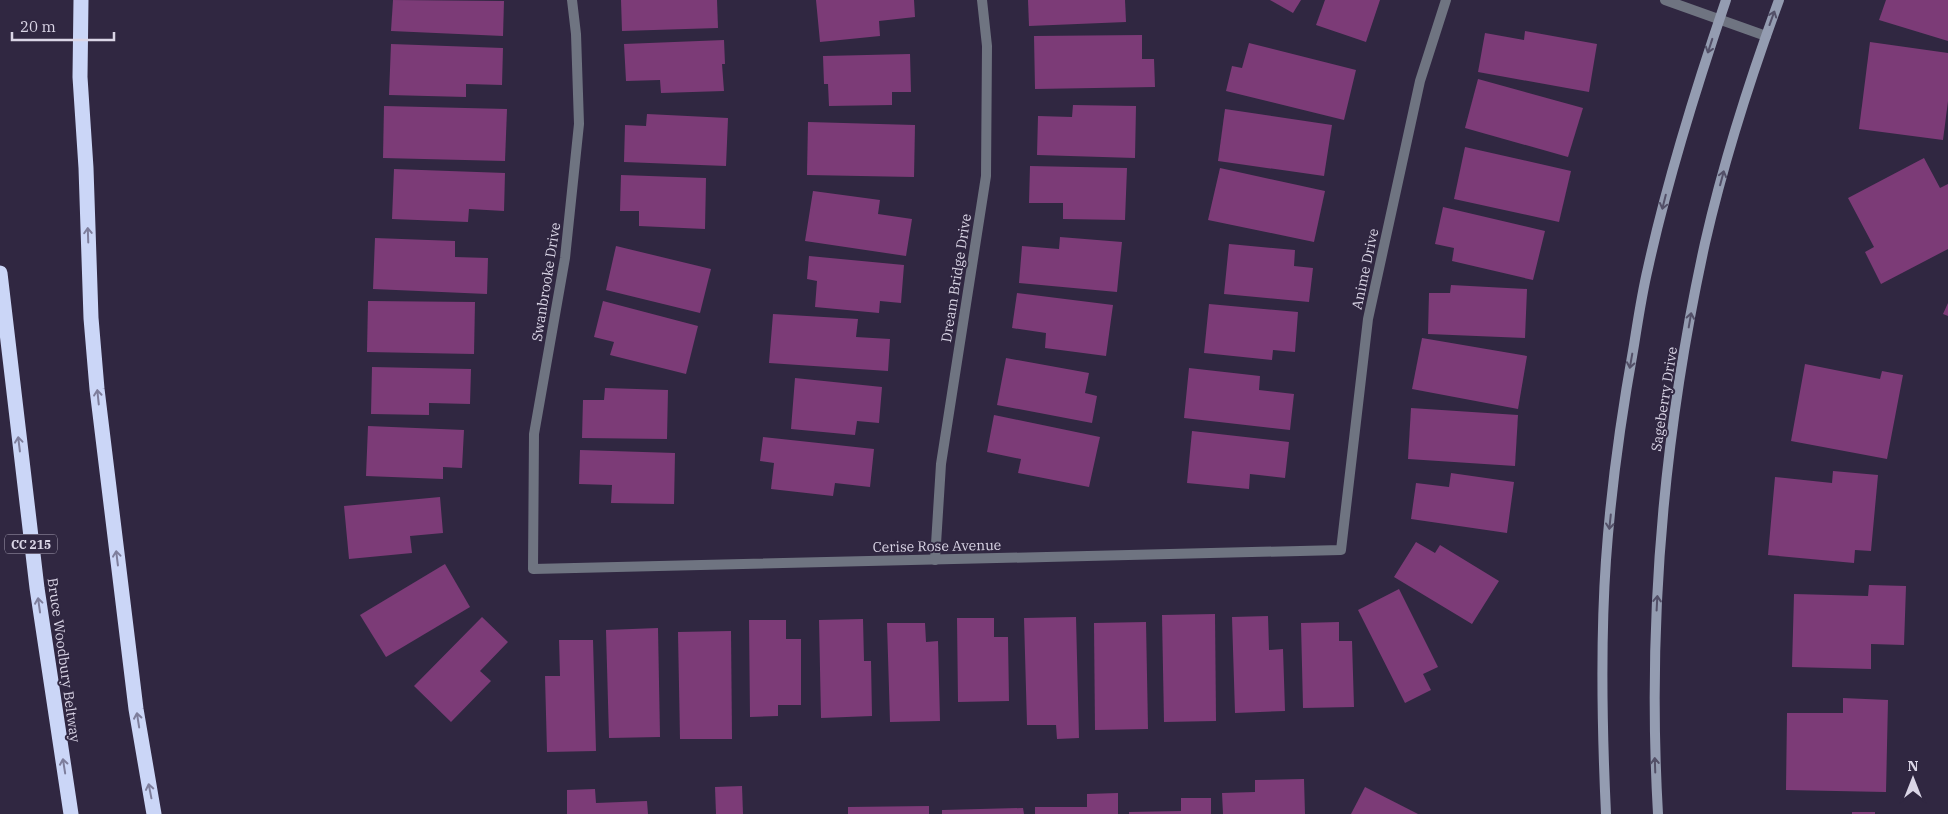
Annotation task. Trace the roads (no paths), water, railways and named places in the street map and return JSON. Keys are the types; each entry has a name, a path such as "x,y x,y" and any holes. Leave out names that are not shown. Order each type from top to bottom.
{"highway":[{"path":"81,0 80,77 86,168 91,318 97,389 136,709 154,814"},
{"name":"Bruce Woodbury Beltway","path":"0,273 37,588 71,814"}],"street":[{"name":"Swanbrooke Drive","path":"532,569 534,434 565,258 579,124 576,34 572,0"},
{"name":"Dream Bridge Drive","path":"935,560 941,464 986,176 987,46 982,0"},
{"name":"Anime Drive","path":"1341,550 1368,319 1420,81 1446,0"},
{"path":"1665,0 1766,36"},
{"path":"1606,814 1602,737 1606,560 1621,413 1647,269 1664,200 1698,82 1726,0"},
{"name":"Sageberry Drive","path":"1658,814 1654,711 1655,651 1658,572 1670,446 1705,242 1727,159 1779,0"},
{"name":"Cerise Rose Avenue","path":"532,569 1341,550"}]}
